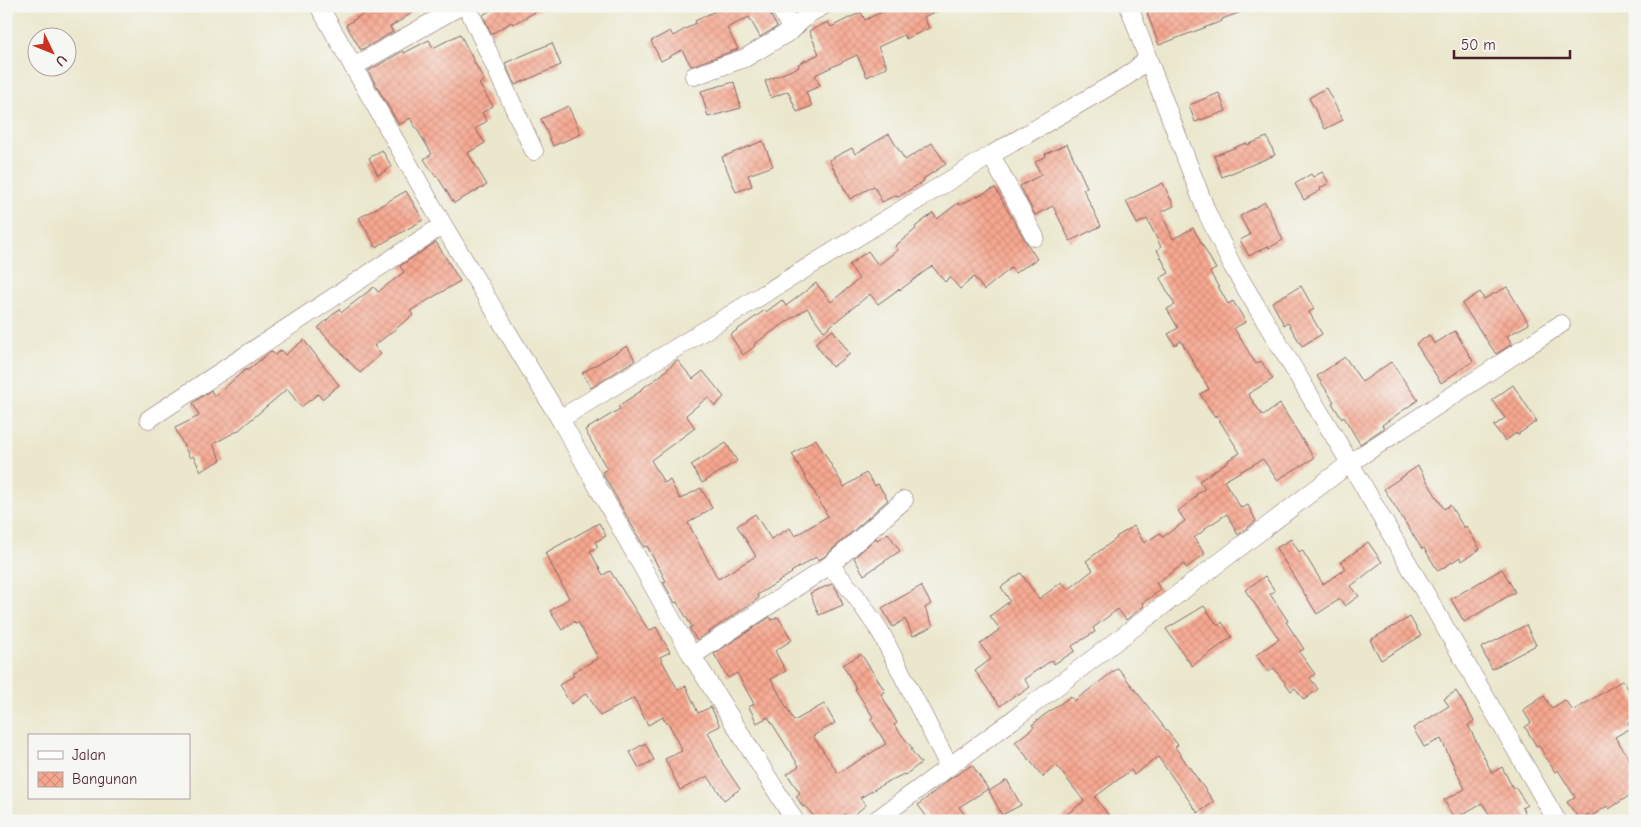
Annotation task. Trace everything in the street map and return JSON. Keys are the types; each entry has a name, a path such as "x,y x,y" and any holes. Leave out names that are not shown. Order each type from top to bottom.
{"street":[{"path":"318,6 444,225 560,419 692,656 795,821"},
{"path":"353,67 460,6"},
{"path":"467,6 534,151"},
{"path":"779,6 792,30"},
{"path":"694,76 745,58 792,30 807,16 822,6"},
{"path":"1129,6 1207,213 1233,267 1350,463 1557,821"},
{"path":"560,419 992,155 1127,76 1148,59"},
{"path":"992,155 1035,236"},
{"path":"149,419 444,225"},
{"path":"875,821 1350,463 1561,324"},
{"path":"692,656 830,565 904,500"},
{"path":"830,565 855,595 880,631 949,766"}],"building":[{"path":"375,6 423,6 390,27 393,32 361,50 346,25"},
{"path":"497,6 547,6 491,34 483,15"},
{"path":"713,6 768,6 767,8 777,27 760,37 749,17 727,28 738,49 691,66 682,50 661,61 651,41 670,31 673,36 696,23 695,21 715,11"},
{"path":"894,6 948,6 924,17 929,28 906,39 904,35 878,47 887,67 867,77 857,55 815,75 820,86 806,92 812,106 797,112 788,91 771,98 765,81 799,67 798,64 819,54 809,31 828,22 831,27 861,12 865,20"},
{"path":"1153,6 1251,6 1252,8 1159,45 1147,13 1154,10"},
{"path":"460,34 484,81 479,84 493,106 482,113 487,121 475,129 485,143 468,153 487,185 454,203 424,159 432,154 410,118 399,125 368,71 403,51 404,53 429,40 433,48"},
{"path":"552,43 561,65 515,85 505,63"},
{"path":"734,82 741,108 708,117 701,91"},
{"path":"1326,88 1343,120 1325,129 1309,98"},
{"path":"1219,93 1226,111 1195,122 1189,105"},
{"path":"568,106 581,134 553,146 541,119"},
{"path":"889,134 905,160 932,143 946,164 923,179 924,181 898,197 896,195 882,202 874,186 850,199 829,160 852,148 855,154"},
{"path":"1267,137 1275,155 1222,177 1214,156"},
{"path":"763,141 773,166 748,175 752,186 736,192 722,157"},
{"path":"1067,144 1087,187 1083,189 1101,226 1070,241 1053,206 1035,215 1020,186 1041,175 1035,162 1046,156 1045,154"},
{"path":"382,150 392,167 378,175 369,158"},
{"path":"1322,172 1329,183 1304,200 1295,184 1311,174 1313,177"},
{"path":"1163,183 1174,206 1161,212 1173,239 1193,228 1216,269 1210,272 1228,304 1233,301 1246,322 1234,328 1256,364 1261,361 1273,379 1248,394 1263,416 1280,404 1314,458 1277,480 1263,459 1224,481 1241,508 1248,505 1256,521 1238,535 1227,514 1205,528 1194,538 1205,554 1186,568 1184,564 1156,583 1161,590 1142,603 1144,606 1126,620 1118,609 1093,628 1095,632 1072,646 1075,651 1054,664 1052,660 1024,679 1030,687 1000,706 975,671 991,659 980,644 1000,629 990,616 1010,601 1001,587 1021,573 1039,599 1062,582 1068,590 1093,570 1086,561 1116,537 1134,526 1144,543 1160,533 1163,537 1185,521 1178,511 1197,496 1196,494 1205,489 1199,481 1240,453 1200,394 1209,389 1181,341 1175,345 1168,334 1178,328 1167,309 1175,305 1160,278 1169,273 1157,250 1161,247 1147,219 1137,224 1126,201"},
{"path":"995,188 1037,259 1015,273 1011,268 984,290 974,277 960,289 950,277 945,282 932,266 878,304 870,294 824,331 807,308 754,344 755,346 743,355 730,335 782,300 786,306 816,283 831,302 859,279 849,265 868,251 878,265 898,250 895,246 933,213 937,219 958,203 959,205"},
{"path":"406,191 423,220 376,247 359,218"},
{"path":"1265,202 1283,240 1249,256 1240,240 1250,235 1240,216"},
{"path":"436,242 460,281 410,311 413,315 374,346 381,354 360,373 318,328 339,309 342,312 374,287 378,292 404,272 400,266"},
{"path":"1301,286 1314,309 1309,312 1322,334 1302,346 1288,323 1284,325 1272,302"},
{"path":"1507,287 1529,324 1507,336 1512,344 1496,354 1462,304 1480,292 1484,299"},
{"path":"833,330 850,354 832,367 815,343"},
{"path":"1455,331 1473,361 1441,383 1416,344 1429,335 1434,344"},
{"path":"304,340 339,385 322,399 318,394 301,407 287,389 239,430 213,444 221,460 201,471 193,456 190,458 175,428 199,416 193,403 211,390 214,397 246,369 247,371 271,351 275,355 281,350 285,355"},
{"path":"627,346 635,360 591,388 582,373"},
{"path":"1345,357 1362,382 1391,362 1418,400 1382,425 1384,428 1360,444 1344,417 1342,419 1332,403 1334,402 1317,376"},
{"path":"677,360 693,379 703,371 724,397 715,406 708,397 686,415 695,428 651,460 664,483 670,480 680,499 701,488 712,508 688,523 718,579 756,556 737,526 755,514 771,539 790,528 795,536 828,516 792,454 816,439 844,487 866,473 875,486 878,484 888,500 824,557 818,560 816,557 791,572 757,595 759,598 697,640 689,628 692,627 663,582 666,581 647,546 644,547 602,472 607,469 585,430 620,409 618,406 641,391"},
{"path":"1513,385 1537,421 1505,441 1494,426 1505,418 1492,400"},
{"path":"726,443 737,461 702,483 691,465"},
{"path":"1418,466 1444,509 1450,505 1480,549 1462,561 1460,557 1438,571 1384,489"},
{"path":"599,523 606,536 595,542 598,547 590,551 603,575 610,571 649,631 656,627 670,652 660,657 678,690 686,686 698,713 711,707 720,726 708,732 723,764 740,789 724,800 708,776 680,790 665,759 682,751 668,722 666,723 663,717 648,725 634,698 600,716 587,693 571,704 559,685 574,676 572,673 598,658 578,622 575,623 574,621 562,630 550,611 569,598 545,553"},
{"path":"888,533 900,551 864,575 854,558 876,538 877,540"},
{"path":"1291,539 1299,552 1302,550 1323,584 1346,569 1341,562 1368,542 1382,562 1351,586 1359,596 1345,606 1340,599 1317,614 1276,548"},
{"path":"1502,569 1515,592 1464,622 1451,599"},
{"path":"1265,576 1275,591 1270,594 1304,649 1299,652 1315,674 1310,678 1318,689 1304,700 1295,688 1291,691 1274,668 1268,672 1256,655 1279,639 1245,590"},
{"path":"832,584 837,590 843,605 819,615 810,593"},
{"path":"921,586 931,604 925,608 933,626 913,636 905,619 893,627 882,608"},
{"path":"1204,606 1218,626 1222,622 1232,637 1192,666 1166,629"},
{"path":"770,617 772,620 778,617 792,640 775,651 786,671 771,679 794,721 824,704 835,723 813,736 838,773 886,744 843,665 861,654 885,691 881,694 897,723 894,725 913,749 911,750 921,763 905,775 885,783 860,798 866,805 849,819 845,814 837,821 818,821 805,806 803,807 796,796 800,793 787,774 799,766 768,717 757,723 749,707 754,704 737,673 728,678 714,654"},
{"path":"1410,617 1421,636 1381,660 1370,640"},
{"path":"1526,625 1536,645 1492,669 1481,648"},
{"path":"1118,668 1178,745 1175,747 1214,802 1198,813 1158,757 1134,775 1131,770 1095,797 1113,821 1058,821 1084,801 1056,765 1043,777 1015,742 1034,727 1032,725 1043,716 1071,696 1074,701"},
{"path":"1623,680 1635,700 1635,719 1628,723 1631,728 1615,737 1635,767 1635,792 1609,809 1607,806 1590,817 1588,814 1580,820 1567,802 1575,797 1558,770 1555,772 1539,746 1537,747 1525,727 1531,723 1523,710 1544,696 1552,708 1565,700 1573,711"},
{"path":"1456,691 1474,721 1468,725 1492,773 1502,767 1513,788 1515,787 1527,805 1522,808 1530,821 1494,821 1482,803 1454,819 1444,800 1465,789 1441,739 1424,747 1413,728 1449,706 1444,699"},
{"path":"645,743 654,760 639,768 630,752"},
{"path":"972,765 988,789 959,807 969,821 930,821 918,805 950,779"},
{"path":"1007,780 1021,805 1002,815 989,791"}]}
